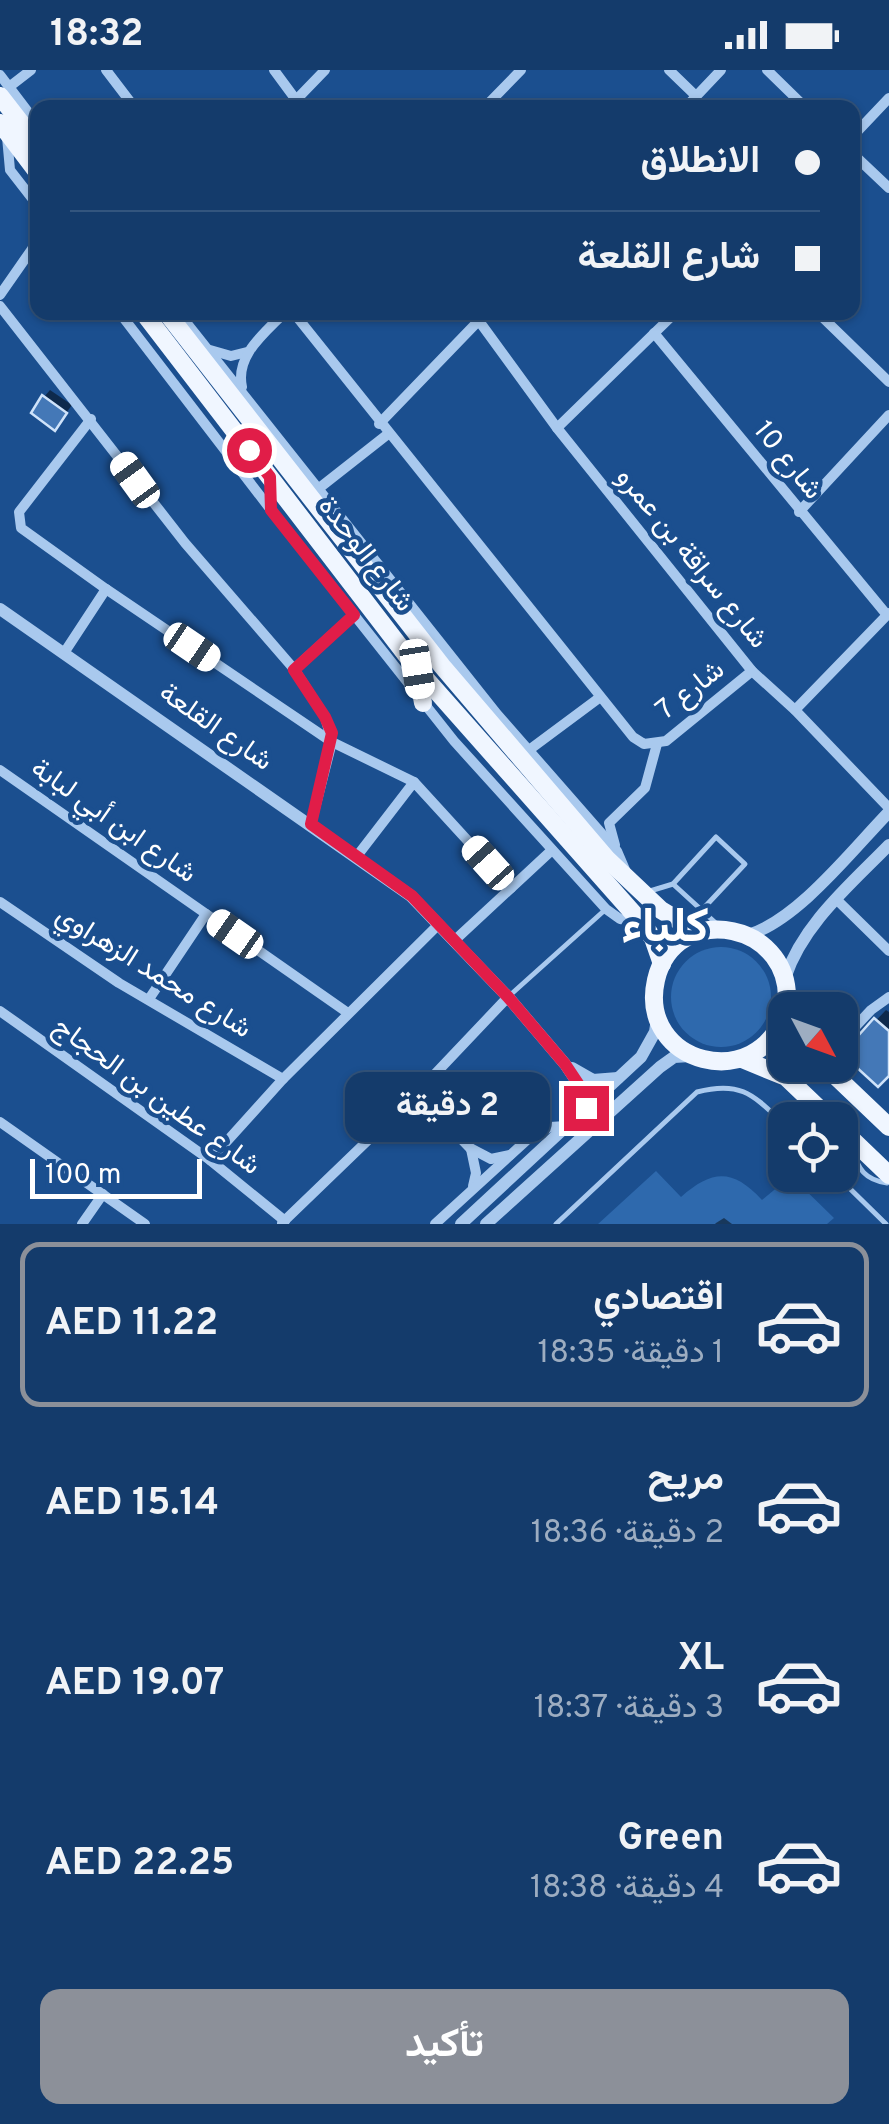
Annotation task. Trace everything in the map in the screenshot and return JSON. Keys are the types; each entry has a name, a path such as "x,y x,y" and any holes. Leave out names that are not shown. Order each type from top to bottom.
{"main road":[{"path":"5,92 30,133"},
{"path":"3,127 30,162"},
{"name":"شارع الوحدة","path":"149,320 417,669 641,922 653,938 662,964"},
{"name":"شارع الوحدة","path":"172,320 426,646 636,888 661,910 699,933"},
{"path":"418,614 426,646"},
{"path":"417,669 422,702"},
{"path":"768,1041 742,1059 716,1062 692,1056 670,1040 657,1016 654,996 662,964 684,940 723,929 748,935 772,952 785,978 785,992"},
{"path":"742,1059 786,1077 813,1102"},
{"path":"845,1082 889,1127"},
{"path":"858,1145 889,1175"}],"street":[{"path":"5,92 32,70"},
{"path":"106,70 128,100"},
{"path":"274,70 296,100"},
{"path":"302,100 325,70"},
{"path":"492,100 521,70"},
{"path":"670,70 696,96"},
{"path":"692,100 721,70"},
{"path":"767,70 798,100"},
{"path":"0,75 5,92 30,116"},
{"path":"860,129 889,98"},
{"path":"3,127 10,170"},
{"path":"0,157 30,196"},
{"path":"860,161 889,188"},
{"path":"0,295 30,255"},
{"path":"0,306 185,543 294,670 325,717 332,742 311,824"},
{"path":"125,320 422,702 606,909 620,919 641,922"},
{"path":"184,320 418,614 617,852"},
{"path":"205,347 230,356 247,352 281,320"},
{"path":"295,320 599,698 633,737 644,744 657,744 645,788 609,823 617,852 636,888"},
{"path":"379,424 480,320"},
{"name":"شارع سراقة بن عمرو","path":"485,320 557,428 752,671 795,710 889,810"},
{"path":"557,428 668,320"},
{"path":"826,320 889,382"},
{"name":"شارع 10","path":"654,333 799,512 888,614"},
{"path":"244,393 240,381 247,352"},
{"path":"799,512 889,415"},
{"path":"91,419 19,512 18,524 106,590 332,742 414,782 511,888"},
{"path":"318,489 388,434"},
{"path":"270,477 271,510"},
{"path":"64,653 106,590"},
{"name":"شارع القلعة","path":"0,609 412,896 565,1064 587,1097 586,1108"},
{"path":"795,710 888,614"},
{"path":"294,670 354,615"},
{"name":"شارع 7","path":"657,744 752,671"},
{"path":"529,750 599,698"},
{"name":"شارع ابن أبي لبابة","path":"0,770 348,1013"},
{"path":"357,856 414,782"},
{"path":"748,935 766,930 791,912 889,810"},
{"path":"785,978 798,947 836,899 889,845"},
{"path":"455,940 552,850"},
{"path":"836,899 889,951"},
{"name":"شارع محمد الزهراوي","path":"0,902 119,983 283,1079"},
{"path":"149,999 206,914"},
{"path":"210,1160 283,1079 440,924"},
{"path":"284,1222 417,1093 508,997"},
{"path":"858,1027 887,1002"},
{"name":"شارع عطين بن الحجاج","path":"0,1012 210,1160 284,1222"},
{"path":"461,1224 641,1057 654,1032 657,1016"},
{"path":"493,1221 660,1066 674,1057 692,1056"},
{"path":"565,1064 593,1080 619,1077"},
{"path":"417,1093 470,1148 491,1158 512,1154"},
{"path":"0,1122 145,1224"},
{"path":"435,1224 540,1131 566,1126"},
{"path":"470,1148 476,1173 470,1193"},
{"path":"82,1224 102,1194"}],"lane":[{"path":"636,888 672,884 716,837 745,864 702,911"},
{"path":"672,884 723,929"},
{"path":"508,997 606,909"},
{"path":"556,1224 697,1092 732,1087 747,1092 768,1111"},
{"path":"858,1165 874,1180 889,1183"},
{"path":"853,1192 886,1224"}],"shaded area":[{"path":"711,948 731,948 749,955 763,969 770,987 763,1025 749,1039 731,1046 711,1046 693,1039 679,1025 672,1007 672,987 679,969 693,955"},
{"path":"656,1171 681,1197 703,1181 723,1176 742,1183 762,1200 772,1192 807,1192 834,1218 827,1224 598,1224"}],"building":[{"path":"42,395 67,413 55,431 31,413"},
{"path":"874,1018 889,1031 889,1076 878,1087 858,1069 858,1036"}],"district":[{"name":"كلباء","path":"665,929"}],"route":[{"path":"249,450 270,477 271,510 354,615 294,670 332,733 311,824 389,878 440,924 565,1064 582,1086 586,1108"}]}
